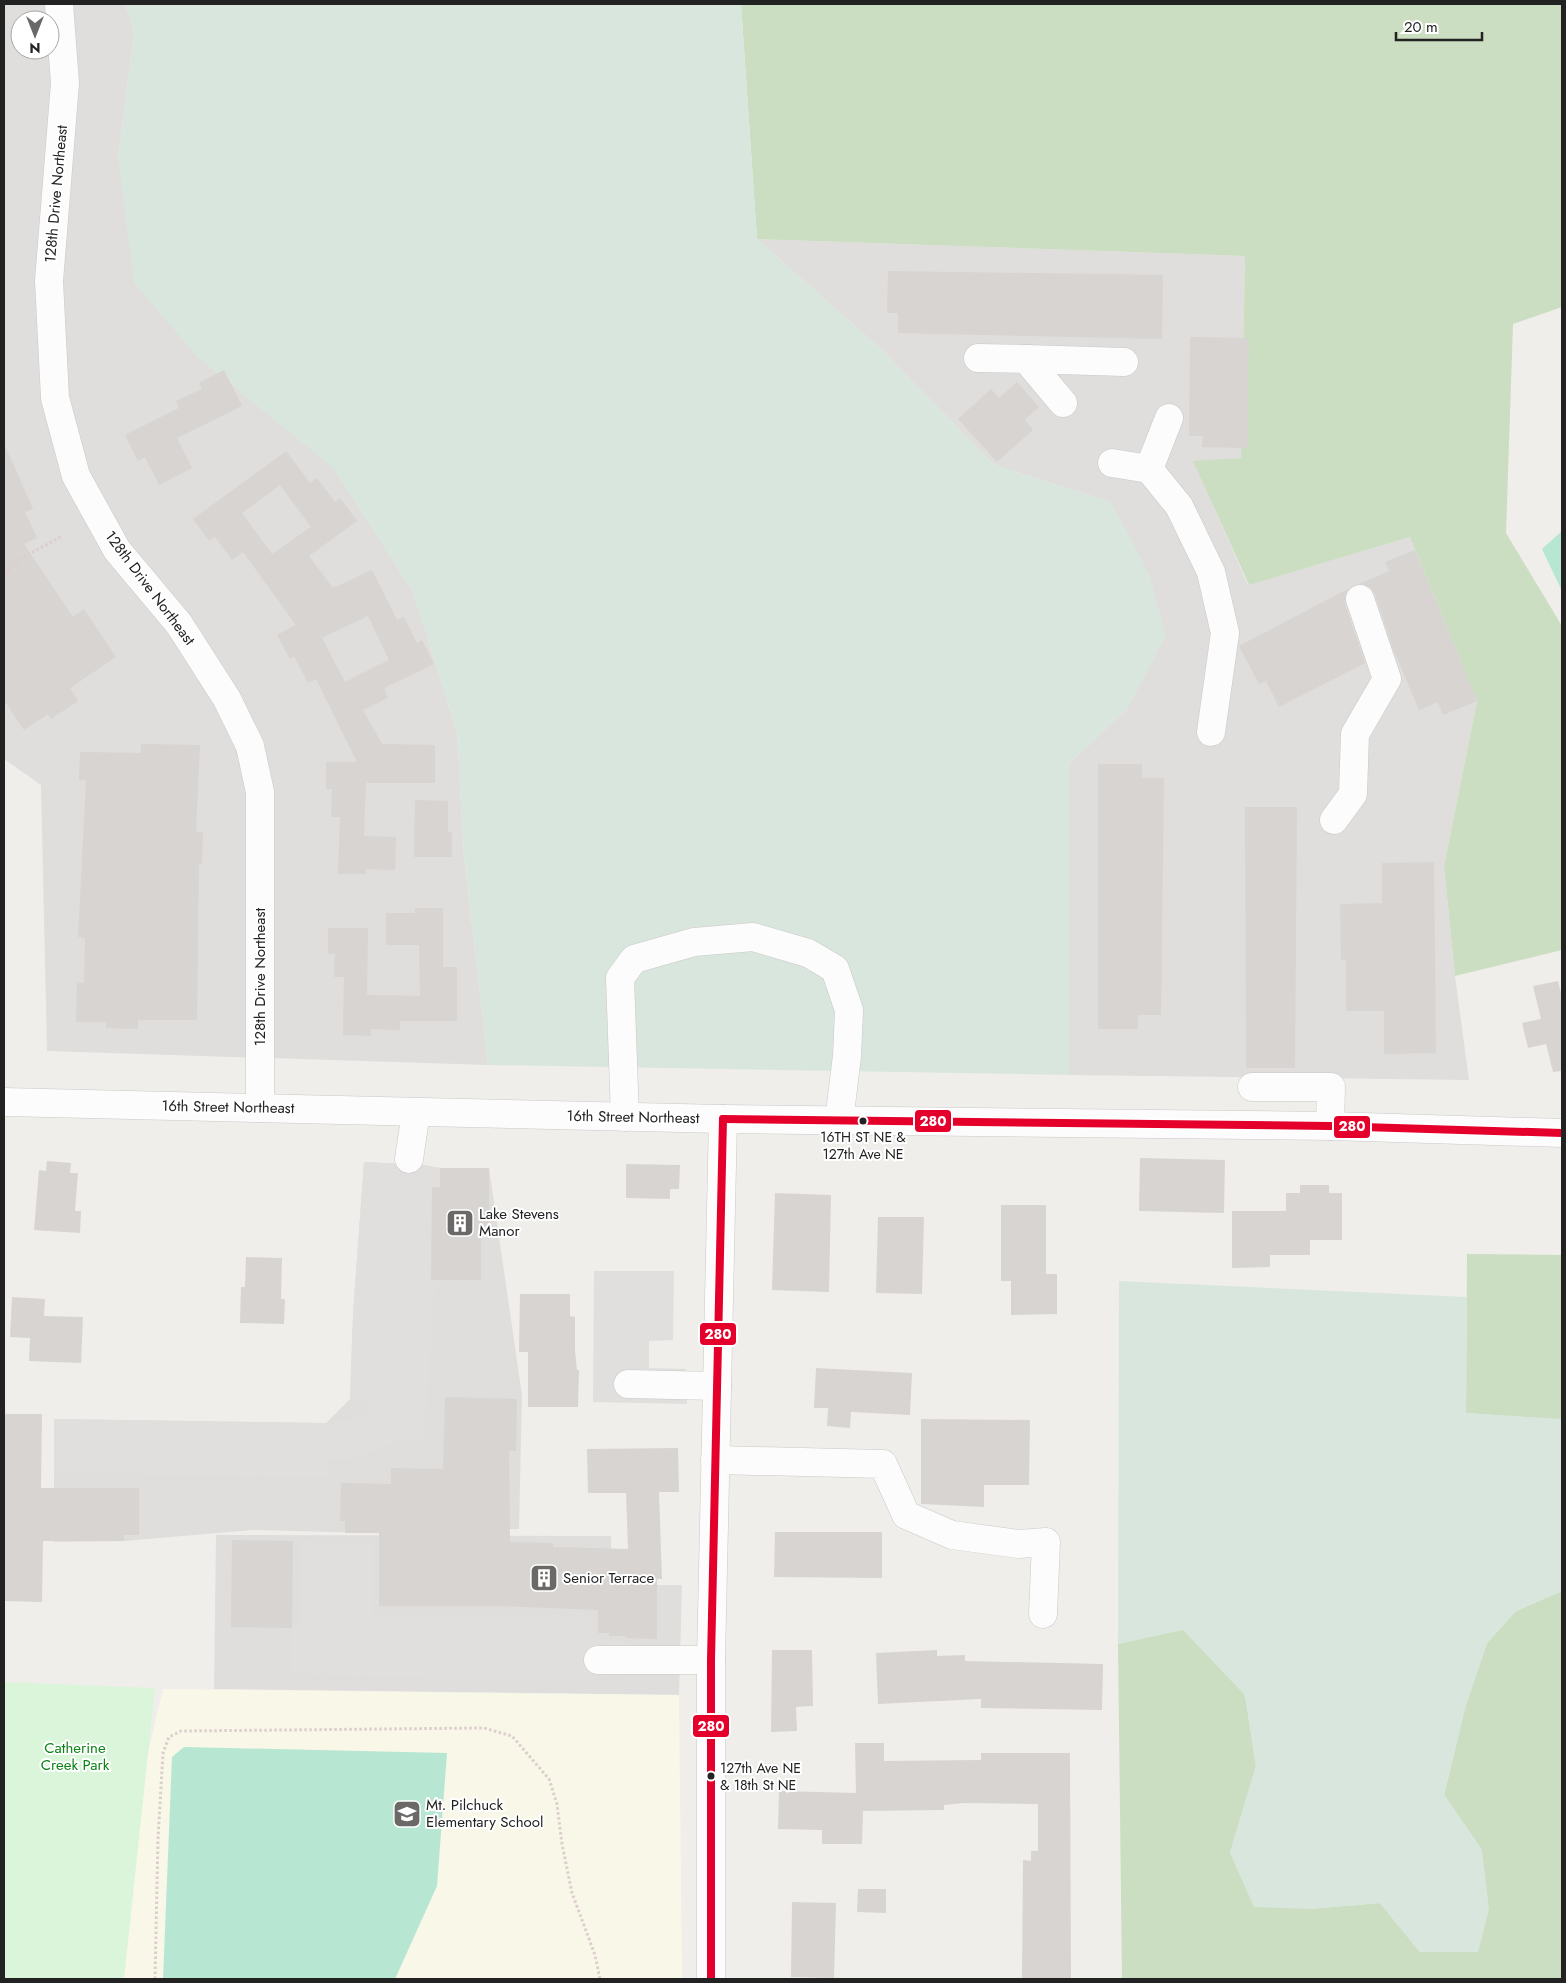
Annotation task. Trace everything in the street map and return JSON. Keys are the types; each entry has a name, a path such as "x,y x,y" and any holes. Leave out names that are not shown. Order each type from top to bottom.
{"street":[{"name":"128th Drive Northeast","path":"58,4 65,83 49,281 55,398 76,476 117,550 185,632 227,699 250,746 260,792 260,1108"},
{"path":"978,358 1124,362"},
{"path":"1026,359 1063,403"},
{"path":"1150,469 1169,418"},
{"path":"1112,463 1150,469 1179,506 1211,572 1225,633 1211,732"},
{"path":"1334,820 1353,794 1355,734 1387,679 1360,599"},
{"path":"625,1117 620,978 634,959 694,942 752,937 808,953 835,969 849,1010 847,1056 840,1121"},
{"path":"1252,1087 1331,1087 1330,1126"},
{"name":"16th Street Northeast","path":"4,1102 723,1119 1330,1126 1562,1133"},
{"path":"410,1159 416,1112"},
{"path":"712,1979 711,1660 723,1119"},
{"path":"628,1384 717,1386"},
{"path":"715,1460 883,1464 906,1515 952,1535 1019,1544 1046,1542 1043,1614"},
{"path":"598,1660 711,1660"}],"path":[{"path":"4,573 22,558 62,536"},
{"path":"156,1979 159,1829 163,1753 169,1738 181,1731 484,1728 512,1736 549,1779 557,1804 562,1844 572,1893 596,1955 600,1979"}],"shaded area":[{"path":"4,4 126,4 134,33 118,158 196,355 334,468 413,592 457,732 464,856 488,1065 47,1051 41,785 4,759"},
{"path":"126,4 741,4 757,239 880,348 994,465 1111,502 1149,574 1166,636 1128,708 1070,763 1070,1075 488,1065 464,856 457,732 413,592 333,468 196,355 134,283 118,158 134,33"},
{"path":"757,239 1245,256 1241,458 1194,462 1248,585 1410,537 1477,701 1444,866 1455,976 1469,1080 1070,1075 1070,763 1128,708 1111,502 994,465 880,348"},
{"name":"Lake Stevens Manor","path":"364,1162 424,1165 440,1168 489,1168 522,1395 519,1529 373,1533 253,1530 124,1541 54,1542 54,1419 326,1423 350,1399 353,1314"},
{"path":"364,1162 424,1165 440,1168 489,1168 434,1297 424,1442 399,1440 351,1460 328,1459 327,1477 54,1473 54,1419 325,1423 352,1420 367,1412 372,1399 350,1399 353,1314"},
{"path":"594,1271 674,1271 673,1340 649,1341 649,1368 686,1369 687,1404 593,1402"},
{"path":"1119,1281 1467,1297 1466,1413 1562,1419 1562,1591 1516,1611 1487,1643 1465,1708 1444,1795 1482,1850 1489,1909 1478,1952 1420,1952 1380,1903 1309,1909 1254,1907 1230,1853 1256,1766 1245,1695 1183,1630 1118,1644"},
{"name":"Senior Terrace","path":"216,1535 611,1536 611,1585 682,1585 679,1695 214,1689"},
{"path":"301,1541 372,1544 372,1614 592,1616 594,1637 639,1646 662,1645 662,1673 608,1676 581,1682 295,1674 290,1668 291,1632 292,1628 300,1628"},
{"name":"Mt. Pilchuck Elementary School","path":"163,1689 679,1695 682,1979 95,1979"}],"green space":[{"path":"741,4 1562,4 1562,307 1513,324 1506,533 1562,626 1562,950 1455,976 1444,866 1477,701 1410,537 1249,585 1193,461 1241,458 1245,256 757,239"},
{"path":"1562,531 1562,591 1542,549"},
{"path":"1467,1254 1562,1255 1561,1420 1466,1413"},
{"path":"1562,1591 1562,1979 1122,1979 1118,1644 1183,1629 1245,1695 1256,1766 1230,1853 1309,1909 1380,1903 1420,1952 1482,1850 1444,1795 1465,1708 1487,1643 1516,1611"},
{"name":"Catherine Creek Park","path":"4,1682 155,1688 124,1979 4,1979"},
{"path":"184,1747 447,1753 437,1886 395,1979 163,1979 172,1757"}],"building":[{"path":"888,271 1163,275 1162,339 898,333 898,313 887,313"},
{"path":"1190,337 1249,338 1248,448 1202,447 1203,436 1189,436"},
{"path":"224,370 242,406 177,438 192,468 159,485 145,457 138,461 125,435 179,408 176,401 202,389 199,383"},
{"path":"1017,382 1039,407 1025,420 1033,430 997,462 958,419 991,389 999,398"},
{"path":"4,443 33,509 25,512 37,538 24,544 73,617 84,609 116,657 70,688 78,701 51,719 48,714 24,730 4,700"},
{"path":"286,451 310,483 317,478 335,502 340,498 357,521 309,556 333,588 372,570 397,620 404,617 417,643 422,640 434,664 384,688 388,698 363,710 382,744 435,745 435,783 367,783 366,779 364,836 396,837 395,870 366,869 366,874 338,874 340,817 331,817 332,789 326,789 326,762 357,762 316,679 308,683 294,656 290,659 277,635 296,625 243,552 232,560 215,537 209,541 193,519","holes":["280,485 311,527 272,554 242,513","368,616 389,660 345,682 322,638"]},
{"path":"1415,550 1477,701 1443,715 1438,702 1419,710 1393,648 1375,594 1370,587 1359,584 1389,571 1385,562"},
{"path":"1348,589 1345,596 1345,604 1365,663 1279,707 1266,681 1259,684 1239,646"},
{"path":"141,744 200,745 196,832 203,832 202,864 199,864 197,1020 138,1020 138,1029 106,1028 106,1022 76,1022 77,982 84,983 85,938 78,937 86,780 79,780 80,752 141,753"},
{"path":"1098,764 1142,764 1142,778 1164,778 1161,1015 1138,1015 1138,1029 1098,1029"},
{"path":"415,800 448,801 448,832 452,832 452,857 414,857"},
{"path":"1245,807 1297,807 1295,1068 1246,1068"},
{"path":"1434,862 1436,1053 1384,1054 1384,1011 1346,1011 1346,960 1341,960 1340,904 1382,903 1382,863"},
{"path":"415,908 443,908 443,967 457,967 457,1021 400,1021 400,1030 371,1029 371,1036 343,1035 344,977 334,977 335,954 328,954 328,928 368,928 367,995 420,996 419,945 386,945 386,913 415,913"},
{"path":"1558,981 1562,997 1562,1071 1553,1072 1546,1044 1528,1048 1522,1023 1541,1019 1533,986"},
{"path":"1140,1158 1225,1160 1224,1213 1139,1211"},
{"path":"47,1161 71,1163 70,1173 78,1173 75,1211 81,1211 80,1233 34,1230 39,1170 46,1171"},
{"path":"626,1164 680,1165 679,1189 670,1189 670,1199 626,1198"},
{"name":"Lake Stevens Manor","path":"440,1168 489,1168 489,1226 481,1226 481,1280 431,1280 432,1187 440,1187"},
{"path":"1300,1185 1329,1185 1329,1193 1342,1193 1342,1240 1310,1240 1310,1255 1270,1255 1270,1267 1232,1268 1232,1211 1286,1211 1286,1193 1300,1193"},
{"path":"775,1193 831,1195 829,1292 772,1290"},
{"path":"1001,1205 1046,1205 1046,1274 1057,1274 1057,1314 1011,1315 1011,1281 1001,1281"},
{"path":"878,1217 924,1217 922,1294 876,1293"},
{"path":"246,1257 282,1258 281,1299 285,1299 284,1324 240,1323 241,1287 245,1287"},
{"path":"520,1294 570,1294 570,1316 575,1317 575,1351 577,1370 579,1370 578,1407 528,1407 528,1352 519,1352"},
{"path":"12,1297 45,1299 44,1316 83,1317 81,1363 29,1361 30,1338 10,1337"},
{"path":"816,1368 912,1373 910,1415 851,1412 850,1428 827,1426 828,1408 814,1408"},
{"path":"445,1397 517,1399 516,1451 509,1451 510,1542 553,1543 553,1547 628,1549 626,1493 588,1493 587,1449 678,1448 679,1492 659,1492 662,1579 657,1579 657,1639 626,1638 626,1636 609,1636 609,1633 598,1633 598,1610 500,1606 379,1606 379,1533 345,1533 345,1521 340,1521 341,1483 391,1484 391,1468 443,1469"},
{"path":"4,1414 42,1414 41,1488 139,1488 139,1535 124,1535 124,1541 43,1541 42,1602 4,1601"},
{"path":"921,1419 1030,1420 1029,1485 984,1485 984,1507 921,1504"},
{"path":"775,1532 882,1532 882,1578 774,1577"},
{"path":"232,1540 293,1541 292,1628 231,1627"},
{"path":"772,1650 812,1650 813,1706 796,1707 797,1731 771,1732"},
{"path":"937,1650 937,1656 965,1655 965,1661 1103,1664 1102,1710 981,1708 981,1699 878,1704 876,1653"},
{"path":"855,1743 884,1743 884,1761 981,1760 981,1753 1070,1753 1071,1979 1022,1979 1023,1860 1031,1861 1031,1851 1038,1851 1038,1804 963,1803 944,1805 944,1810 863,1811 862,1844 822,1844 822,1830 778,1829 779,1791 856,1793"},
{"path":"858,1889 886,1889 886,1913 857,1912"},
{"path":"792,1902 836,1903 834,1978 791,1977"}],"transit line":[{"name":"280","path":"723,1119 1330,1126 1562,1133"},
{"name":"280","path":"711,1979 711,1660 723,1119"}],"place":[{"name":"16TH ST NE & 127th Ave NE","path":"863,1121"},
{"name":"Lake Stevens Manor","path":"460,1223"},
{"name":"Senior Terrace","path":"544,1578"},
{"name":"127th Ave NE & 18th St NE","path":"711,1776"},
{"name":"Mt. Pilchuck Elementary School","path":"407,1814"}]}
